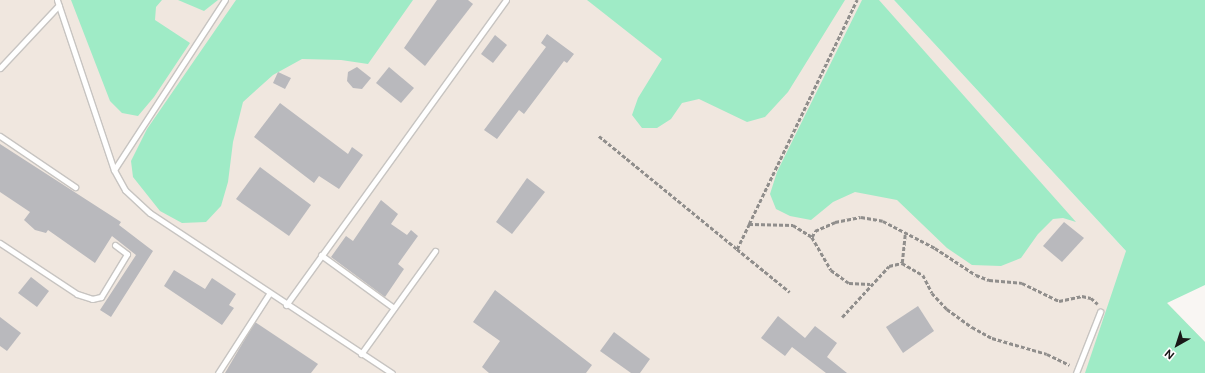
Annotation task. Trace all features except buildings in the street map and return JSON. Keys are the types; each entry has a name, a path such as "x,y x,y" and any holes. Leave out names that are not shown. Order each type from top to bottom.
{"lane":[{"path":"114,170 225,0"},
{"path":"286,305 506,0"},
{"path":"0,68 58,3 114,170 125,190 150,213 269,294 390,373"},
{"path":"0,136 75,187"},
{"path":"0,243 77,294 92,299 101,297 127,254 115,245"},
{"path":"361,354 435,252"},
{"path":"322,255 394,308"},
{"path":"218,373 269,294"},
{"path":"1077,372 1100,312"}],"path":[{"path":"737,249 857,0"},
{"path":"599,136 790,292"},
{"path":"812,238 815,231 835,222 861,217 883,221 989,280 1022,283 1059,301 1082,296 1091,298 1098,305 1100,312"},
{"path":"749,224 793,225 812,238 831,270 849,283 870,284"},
{"path":"902,263 905,233"},
{"path":"842,317 870,284 889,266 902,263 923,276 932,293 947,309 972,327 992,338 1064,360 1077,372"}],"shaded area":[{"path":"0,0 894,0 1126,251 1167,303 1205,342 1205,373 0,373"}],"green space":[{"path":"71,0 162,0 156,7 155,20 190,43 154,97 138,116 122,113 110,101"},
{"path":"178,0 218,0 204,11"},
{"path":"236,0 413,0 368,64 341,60 302,59 273,75 243,102 233,142 228,182 221,206 206,222 182,223 160,211 133,177 131,161 147,129"},
{"path":"587,0 845,0 788,92 765,117 747,122 699,99 682,103 671,119 657,128 642,128 632,115 638,98 662,59"},
{"path":"862,0 879,0 1076,222 1063,218 1053,219 1038,234 1021,258 1001,266 972,265 947,248 897,200 855,192 833,202 811,220 790,216 776,209 770,194 777,172"},
{"path":"894,0 1205,0 1205,285 1167,303 1205,342 1205,373 1085,373 1126,251"}]}
